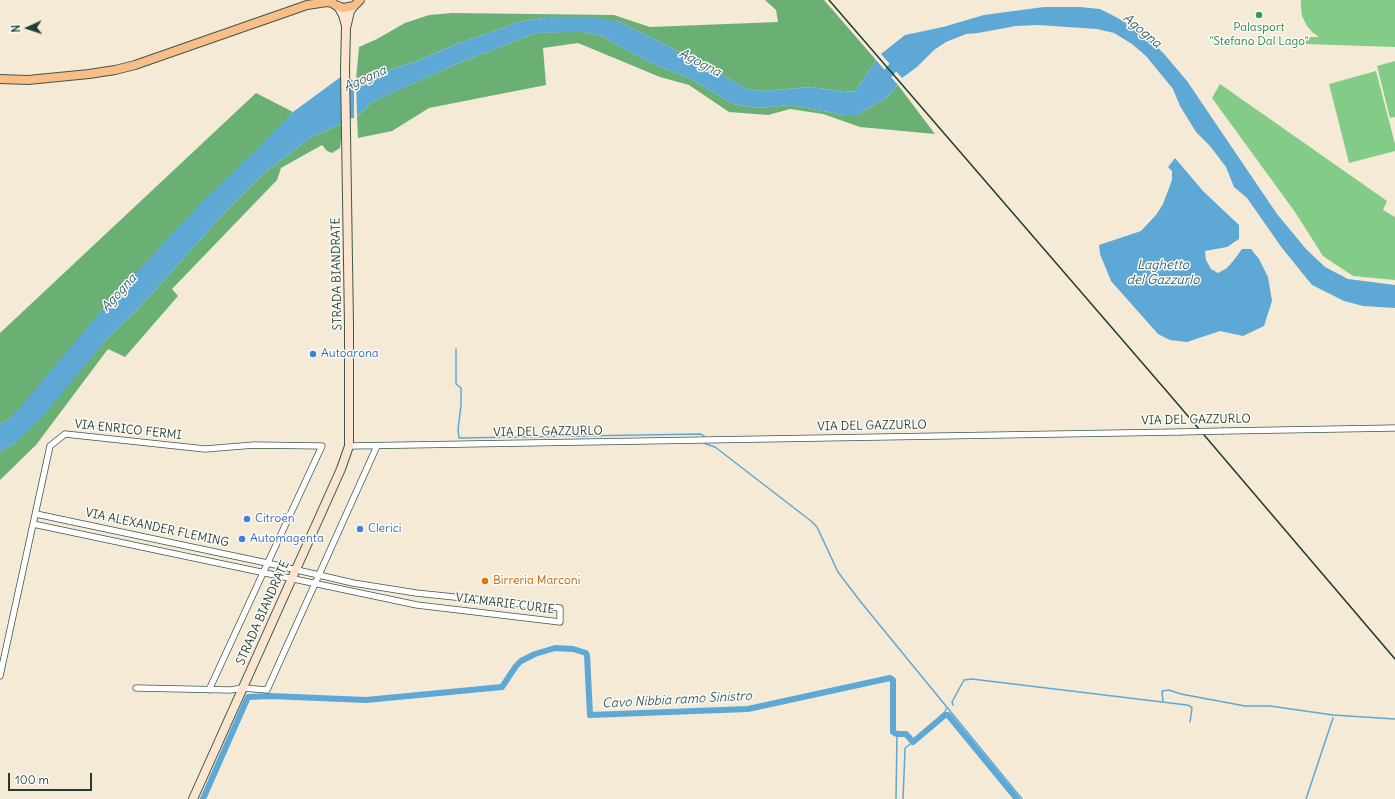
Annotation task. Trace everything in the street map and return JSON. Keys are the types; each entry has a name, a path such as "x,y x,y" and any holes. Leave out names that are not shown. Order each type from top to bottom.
{"main road":[{"path":"307,5 315,0"},
{"path":"0,79 28,80 89,74 135,66 307,5 327,2 334,3 344,8 357,3"},
{"name":"STRADA BIANDRATE","path":"334,3 346,28"},
{"name":"STRADA BIANDRATE","path":"193,799 341,469 349,446 349,325 345,69 346,28 350,11 357,3"}],"street":[{"name":"VIA DEL GAZZURLO","path":"349,446 1395,428"},
{"name":"VIA ENRICO FERMI","path":"0,676 50,446 65,434 204,450 254,445 322,446 267,563"},
{"path":"136,688 230,690 242,688 266,690 377,446"},
{"name":"VIA ALEXANDER FLEMING","path":"36,514 296,569"},
{"name":"VIA ALEXANDER FLEMING","path":"33,524 292,579"},
{"path":"209,690 267,563"},
{"name":"VIA MARIE CURIE","path":"292,579 417,604 560,622 560,608 416,593 353,583 319,576 296,569"}],"green space":[{"path":"765,0 824,0 876,60 855,91 845,92 812,87 761,91 747,89 695,60 620,22 548,17 519,22 454,45 415,62 356,80 359,47 377,39 405,23 429,15 452,13 614,15 650,27 778,22 776,10"},
{"path":"1301,0 1395,0 1395,47 1306,44 1306,37 1319,37 1307,26 1302,16"},
{"path":"582,32 602,36 658,66 689,78 733,104 758,108 791,105 844,115 857,115 885,99 898,85 935,134 860,127 823,114 790,109 768,115 729,112 689,85 660,77 578,43 543,48 546,85 429,108 392,131 358,138 357,117 372,102 454,65 536,33"},
{"path":"1395,61 1395,117 1390,118 1377,66"},
{"path":"1376,71 1395,144 1395,151 1349,163 1329,84"},
{"path":"1220,84 1387,201 1383,210 1395,217 1395,280 1353,276 1323,256 1295,212 1212,98"},
{"path":"256,93 293,112 11,418 0,424 0,333"},
{"path":"343,123 340,148 332,153 327,151 322,145 281,168 277,180 172,289 178,296 125,357 108,349 36,445 0,480 0,451 14,444 106,340 139,308 227,210 264,173 310,138"}],"water":[{"path":"1044,7 1080,7 1100,9 1145,34 1187,81 1277,214 1306,249 1325,267 1348,279 1395,285 1395,308 1363,306 1344,301 1312,285 1282,248 1247,198 1234,187 1226,167 1210,146 1196,132 1180,106 1173,89 1146,56 1132,44 1114,33 1097,29 1038,25 1016,26 966,34 946,42 934,50 917,67 902,78 881,54 905,35 943,27 984,15"},
{"path":"548,17 596,18 620,22 695,60 747,89 761,91 812,87 845,92 855,91 876,60 898,85 885,99 857,115 844,115 791,105 758,108 733,104 689,78 658,66 602,36 582,32 536,33 454,65 372,102 357,117 356,80 415,62 454,45 519,22"},
{"path":"342,76 343,123 310,138 264,173 227,210 139,308 106,340 44,415 14,444 0,451 0,424 11,418 114,296 206,198 257,150 293,112"},
{"path":"348,78 354,81 354,118 349,119"},
{"name":"Laghetto del Gazzurlo","path":"1175,158 1203,191 1239,225 1239,239 1227,247 1205,251 1206,260 1211,269 1218,273 1227,268 1242,249 1251,249 1259,259 1268,277 1272,301 1264,326 1243,336 1220,331 1187,342 1170,340 1158,334 1111,281 1100,254 1099,245 1141,231 1156,215 1163,204 1172,180 1172,171 1168,167"}],"waterway":[{"name":"Agogna","path":"879,84 901,58"},
{"path":"456,349 456,384 461,388 461,405 458,430 459,438 701,434 704,436"},
{"path":"705,443 715,447 817,527 838,572 1022,799"},
{"name":"Cavo Nibbia ramo Sinistro","path":"203,799 248,697 270,696 366,700 502,687 521,661 535,654 555,648 573,649 586,653 590,715 748,709 890,678 893,680 893,732 897,734 906,734 913,742 945,715 948,715 1017,799"},
{"path":"953,705 952,702 964,680 972,679 1187,705 1192,708 1190,722"},
{"path":"1163,702 1162,691 1169,690 1181,694 1245,706 1270,706 1333,715 1395,719"},
{"name":"Cavo Nibbia ramo Sinistro","path":"940,719 940,716 946,709"},
{"path":"1306,799 1333,718"},
{"path":"896,799 897,734"},
{"path":"903,799 905,748 913,742"}],"railway":[{"path":"829,0 1170,395 1395,659"}],"place":[{"name":"Palasport \"Stefano Dal Lago\"","path":"1259,15"},
{"name":"Autoarona","path":"313,354"},
{"name":"Citroën","path":"247,519"},
{"name":"Clerici","path":"360,529"},
{"name":"Automagenta","path":"242,539"},
{"name":"Birreria Marconi","path":"485,581"}]}
